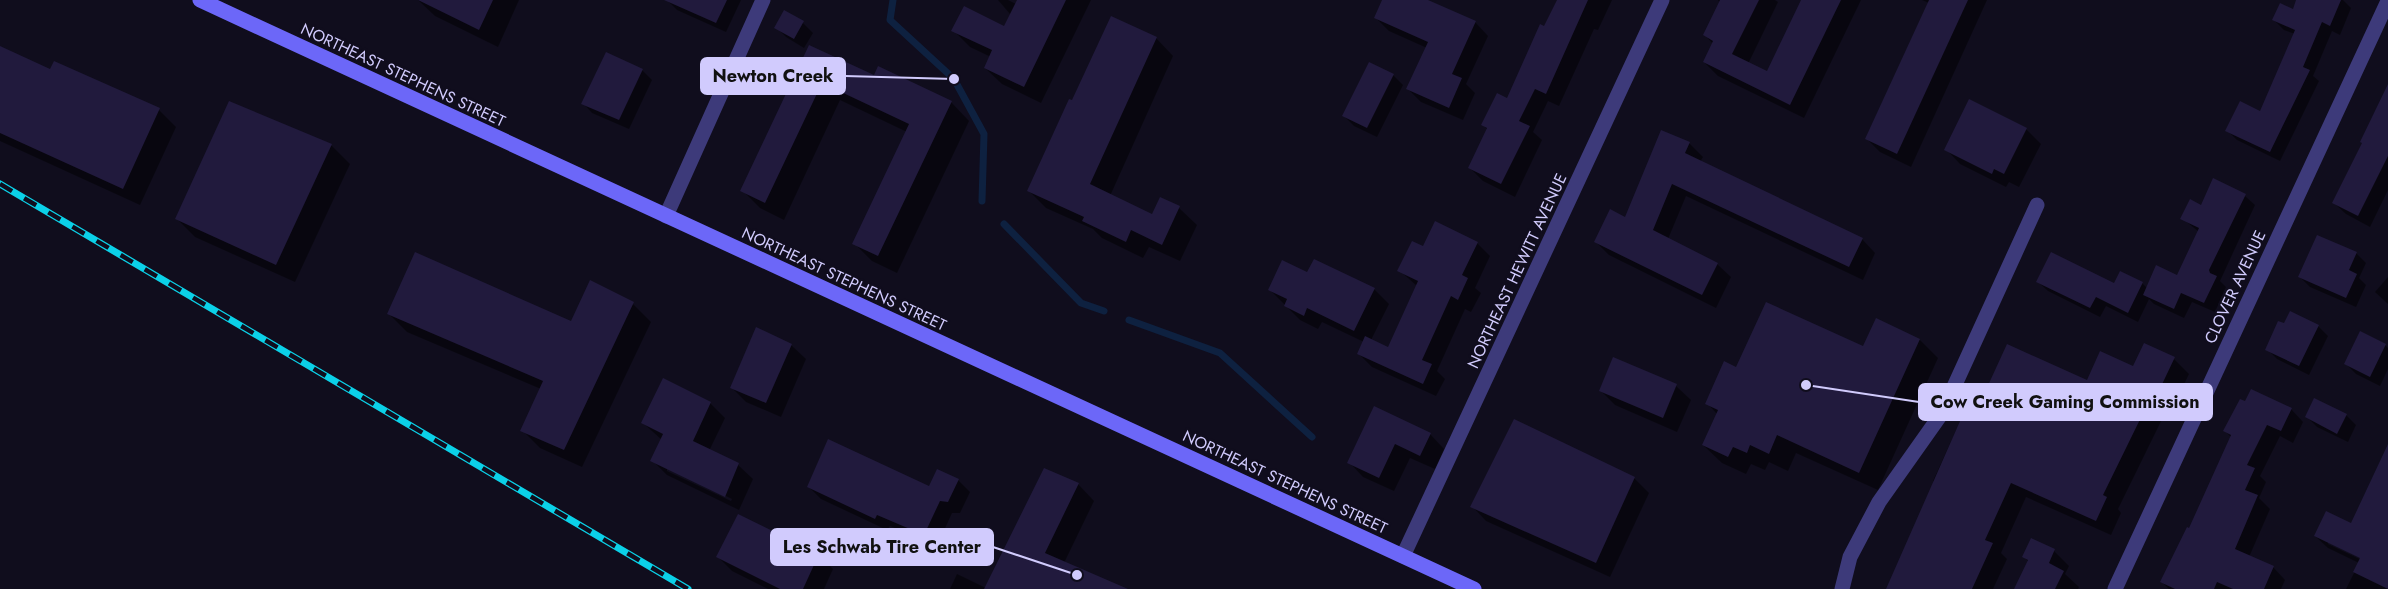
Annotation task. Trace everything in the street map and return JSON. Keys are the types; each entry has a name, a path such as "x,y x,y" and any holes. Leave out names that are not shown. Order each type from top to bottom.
{"main road":[{"name":"NORTHEAST STEPHENS STREET","path":"200,0 1474,589"}],"street":[{"path":"666,216 764,0"},
{"name":"NORTHEAST HEWITT AVENUE","path":"1403,556 1662,0"},
{"name":"CLOVER AVENUE","path":"2115,589 2388,1"},
{"path":"1842,589 1850,557 1879,502 1942,413 2037,205"}],"building":[{"path":"418,0 493,0 479,30"},
{"path":"664,0 727,0 716,23"},
{"path":"1017,0 1066,0 1024,87 984,68 992,50 951,31 964,6 1004,26"},
{"path":"1382,0 1428,0 1476,21 1452,74 1462,78 1449,108 1406,89 1428,42 1374,18"},
{"path":"1557,0 1588,0 1546,94 1535,89 1519,121 1530,126 1501,184 1468,168 1487,128 1481,125 1497,93 1507,98 1540,24 1544,26"},
{"path":"1720,0 1759,0 1732,54 1767,71 1801,0 1841,0 1790,105 1703,62 1713,41 1703,35"},
{"path":"1929,0 1968,0 1897,154 1865,139"},
{"path":"2296,0 2341,0 2330,26 2322,22 2303,67 2310,70 2270,152 2225,131 2240,101 2260,111 2295,30 2272,20 2280,3 2293,9"},
{"path":"784,10 804,21 794,39 774,28"},
{"path":"1111,16 1157,37 1090,184 1152,214 1160,197 1180,206 1162,245 1131,230 1126,242 1082,221 1084,217 1027,191 1069,99 1072,100"},
{"path":"809,45 874,75 878,66 952,101 878,256 852,244 909,124 822,83 765,203 740,191"},
{"path":"0,46 50,69 54,61 160,108 123,189 0,133"},
{"path":"606,52 643,69 619,120 581,104"},
{"path":"1369,62 1394,74 1367,128 1342,116"},
{"path":"2388,84 2388,156 2358,216 2332,203"},
{"path":"1969,99 2027,128 2004,174 1994,169 1992,174 1944,150"},
{"path":"229,101 332,144 276,265 175,219"},
{"path":"1661,130 1690,142 1685,153 1863,238 1849,267 1672,184 1653,230 1718,263 1702,295 1594,242 1610,209 1625,217"},
{"path":"2213,178 2246,194 2209,270 2217,276 2204,303 2181,293 2174,309 2143,295 2156,265 2177,275 2199,228 2180,219 2190,199 2201,205"},
{"path":"1435,221 1478,242 1462,275 1468,278 1458,300 1451,296 1422,360 1432,364 1423,384 1357,354 1365,336 1388,347 1418,281 1397,271 1412,241 1423,246"},
{"path":"2317,235 2357,252 2349,270 2357,274 2346,298 2298,277"},
{"path":"415,252 571,321 590,280 634,302 564,450 520,431 543,381 387,314"},
{"path":"2051,252 2114,283 2120,271 2143,282 2128,313 2096,297 2090,308 2036,282"},
{"path":"1314,259 1375,288 1354,331 1307,308 1304,316 1284,306 1287,299 1268,290 1282,260 1307,272"},
{"path":"1766,302 1863,346 1876,318 1920,339 1859,473 1777,435 1769,454 1750,445 1747,453 1733,447 1728,457 1702,445 1718,410 1705,404 1724,361 1736,367"},
{"path":"2290,311 2319,325 2299,366 2265,350 2278,321 2284,323"},
{"path":"756,327 792,344 766,403 730,388"},
{"path":"2360,331 2386,344 2370,377 2344,364"},
{"path":"2144,343 2175,357 2156,397 2152,395 2103,495 2107,497 2096,521 2011,483 1985,540 1993,543 1972,589 1886,589 1975,387 1985,392 2007,344 2087,380 2100,351 2133,366"},
{"path":"1613,357 1677,384 1663,418 1599,391"},
{"path":"663,378 711,402 693,441 739,463 725,497 650,461 663,434 641,423"},
{"path":"2251,389 2292,408 2281,431 2267,425 2247,465 2255,468 2245,490 2258,495 2235,549 2274,566 2264,589 2233,589 2217,582 2214,589 2175,589 2160,582 2187,527 2189,528 2231,435 2223,431 2240,399 2245,401"},
{"path":"2314,398 2347,414 2337,434 2305,417"},
{"path":"1374,406 1431,433 1420,456 1395,444 1379,478 1347,463"},
{"path":"1514,419 1635,477 1596,563 1470,507"},
{"path":"828,439 929,486 937,469 959,479 948,502 940,501 924,535 877,515 875,519 807,487"},
{"path":"2388,444 2388,589 2353,572 2360,558 2314,536 2326,511 2351,523"},
{"path":"1044,468 1079,483 1045,553 1128,589 984,589"},
{"path":"738,514 819,554 803,589 780,589 716,557"},
{"path":"2031,538 2055,549 2049,563 2064,571 2055,589 2014,589 2028,560 2022,557"}],"waterway":[{"path":"893,0 890,20 954,79 984,134 982,201"},
{"path":"1004,224 1081,303 1104,311"},
{"path":"1129,320 1220,353 1312,437"}],"railway":[{"path":"0,184 688,589"}],"place":[{"name":"Newton Creek","path":"954,79"},
{"name":"Cow Creek Gaming Commission","path":"1806,385"},
{"name":"Les Schwab Tire Center","path":"1077,575"}]}
